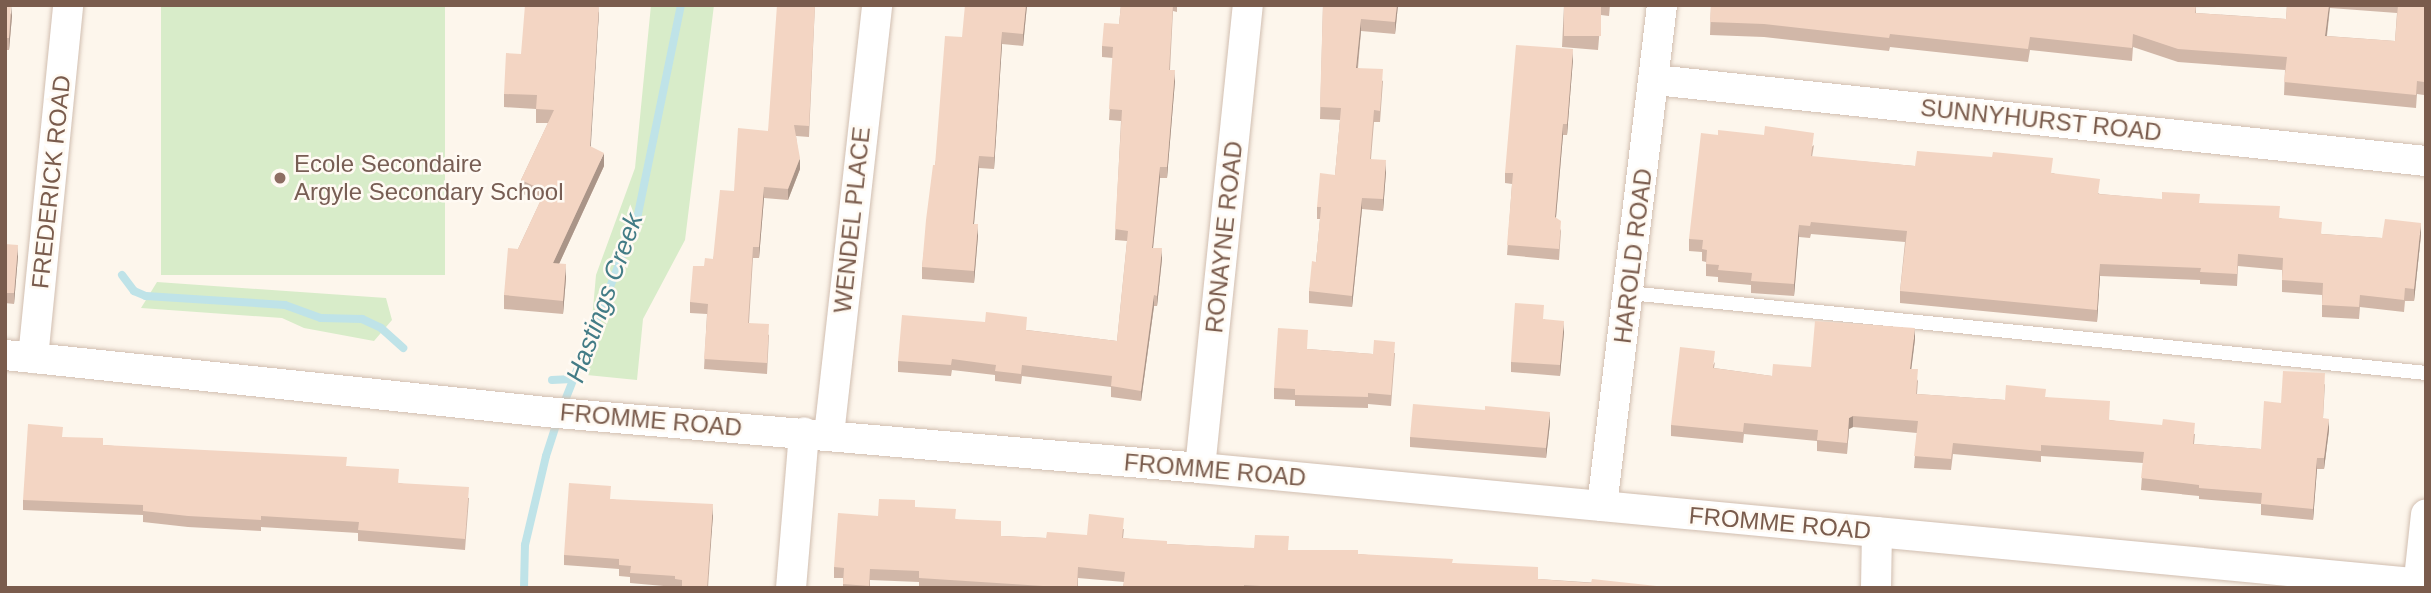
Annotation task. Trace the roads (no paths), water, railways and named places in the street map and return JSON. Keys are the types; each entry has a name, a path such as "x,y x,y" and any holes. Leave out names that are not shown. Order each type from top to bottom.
{"street":[{"name":"FREDERICK ROAD","path":"19,357 68,5"},
{"name":"WENDEL PLACE","path":"791,588 817,434 877,5"},
{"name":"RONAYNE ROAD","path":"1200,468 1248,5"},
{"name":"HAROLD ROAD","path":"1602,506 1662,5"},
{"name":"SUNNYHURST ROAD","path":"1655,80 2426,161"},
{"name":"FROMME ROAD","path":"19,357 546,412 1200,468 2421,585"},
{"path":"2421,585 2426,514"},
{"path":"1876,588 1877,531"}],"lane":[{"path":"1629,293 2426,373"}],"waterway":[{"name":"Hastings Creek","path":"562,408 637,219 681,5"},
{"path":"122,275 134,291 146,296 285,305 321,318 362,319 381,328 403,348"},
{"path":"552,380 572,379"},
{"name":"Hastings Creek","path":"524,588 525,545 546,456 558,420"}],"place":[{"name":"Ecole Secondaire Argyle Secondary School","path":"280,178"}]}
